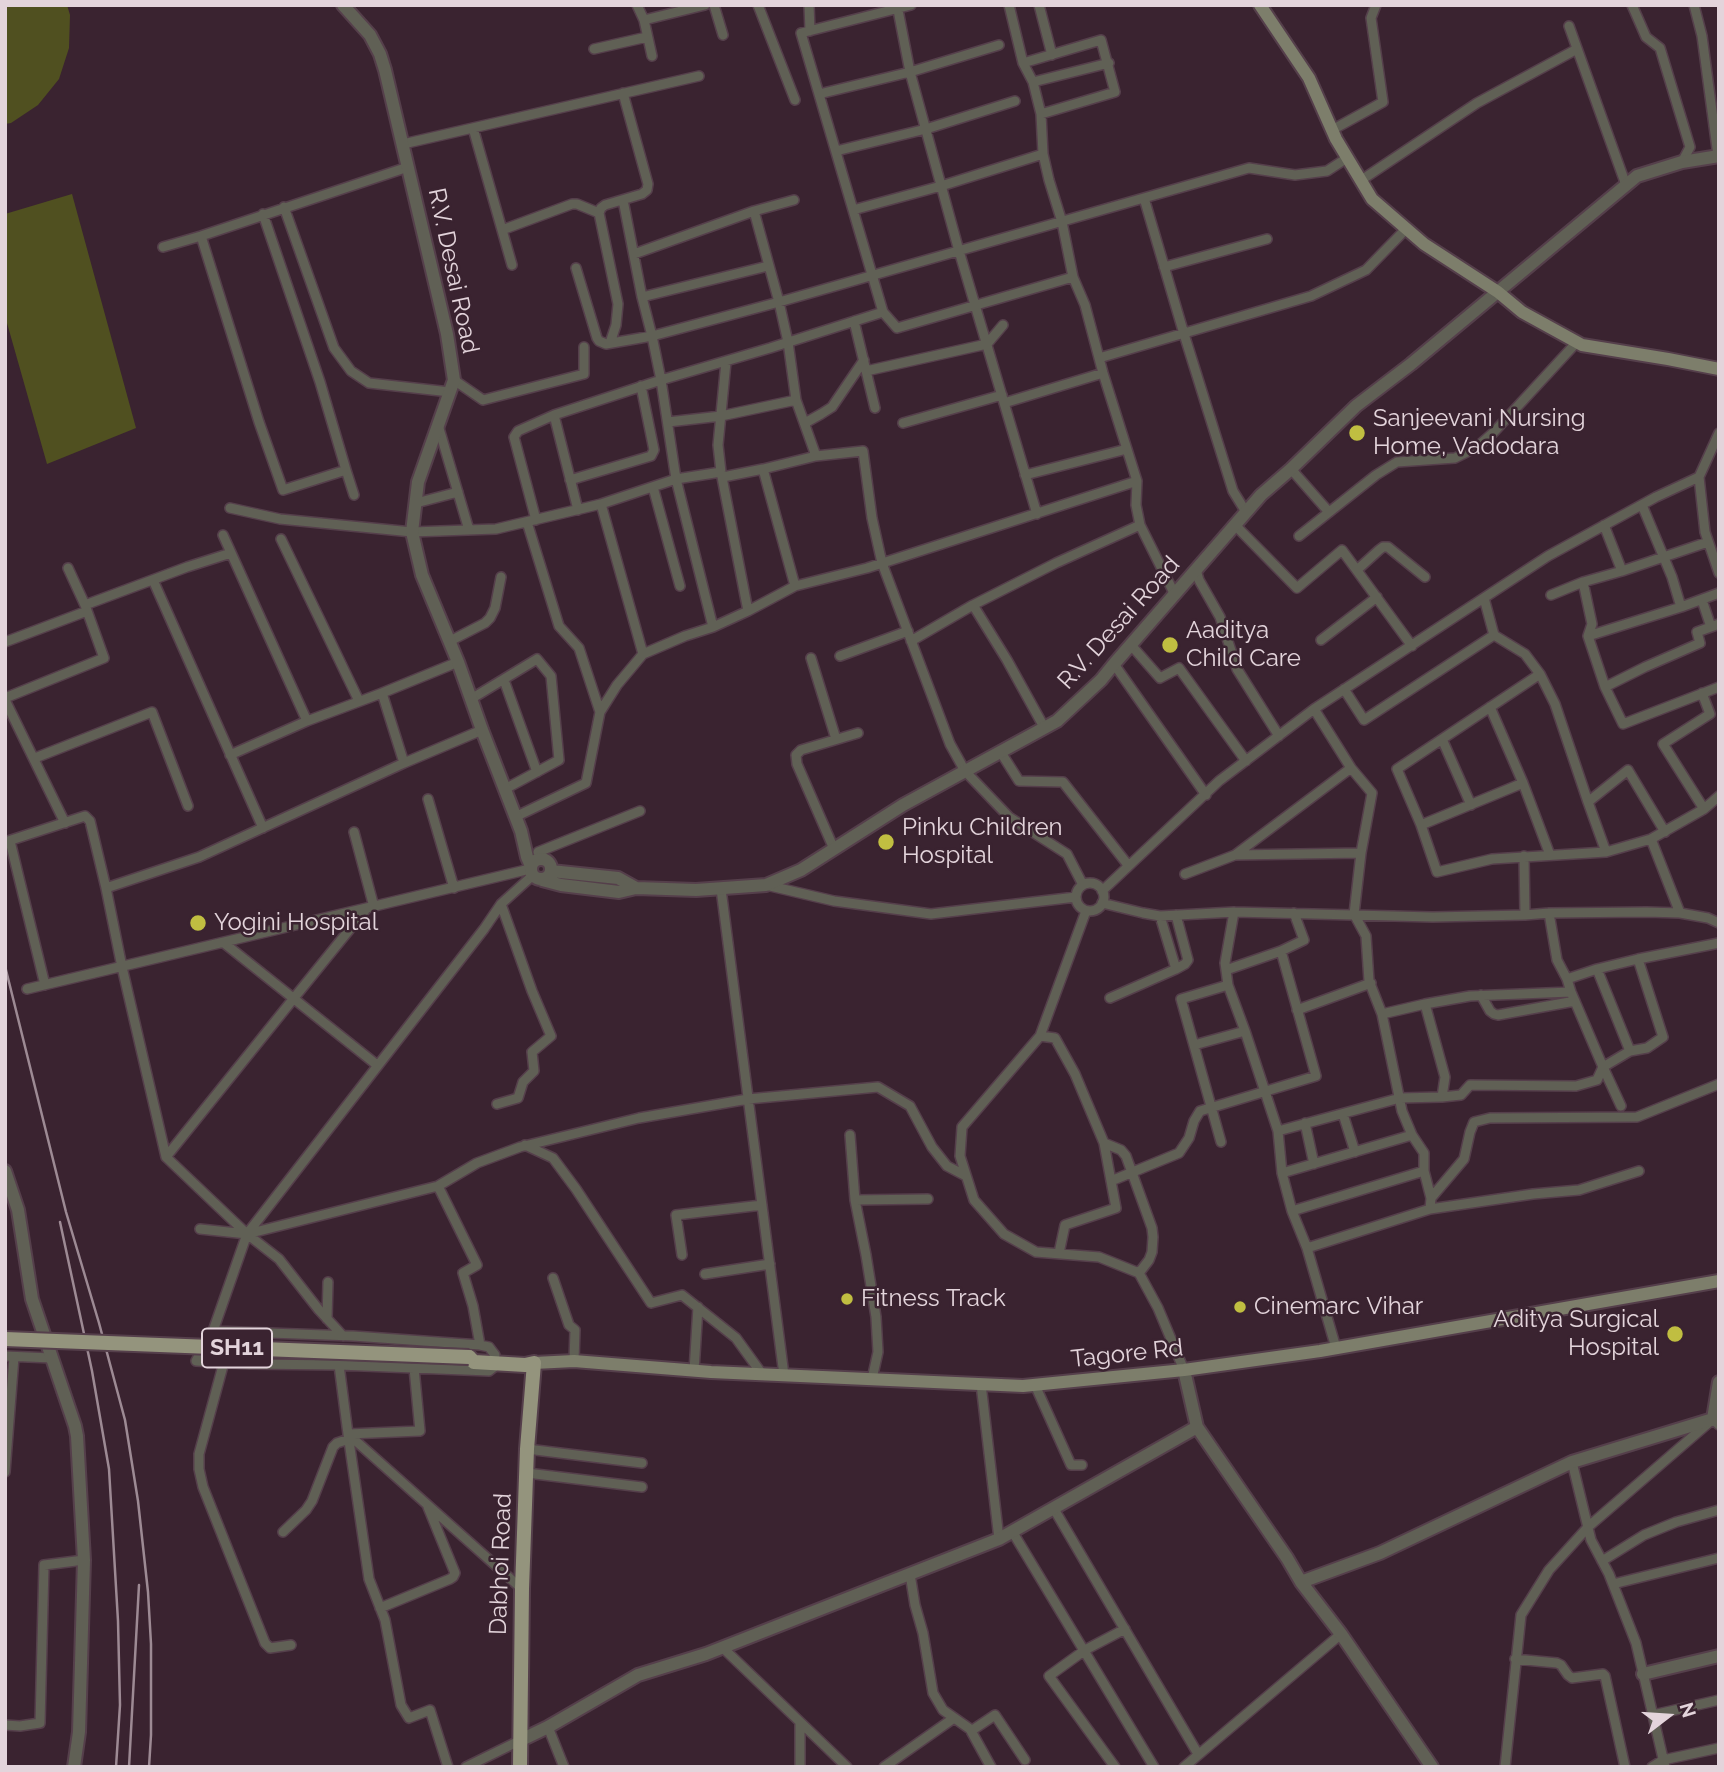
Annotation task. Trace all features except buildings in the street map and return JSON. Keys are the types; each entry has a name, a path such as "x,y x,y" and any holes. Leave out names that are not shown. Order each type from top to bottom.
{"main road":[{"path":"1260,5 1308,78 1332,130 1372,199 1424,244 1522,312 1582,345 1719,369"},
{"name":"Tagore Rd","path":"534,1363 574,1361 694,1371 1035,1385 1184,1370 1336,1348 1719,1281"},
{"name":"SH11","path":"5,1339 489,1356"},
{"path":"489,1356 528,1359 534,1363"},
{"name":"Dabhoi Road","path":"520,1767 522,1589 527,1449 534,1363"}],"street":[{"name":"R.V. Desai Road","path":"344,5 370,35 380,54 447,334 452,386 418,482 412,532 422,575 450,641 515,817 538,868 561,885 619,892 636,888 721,889 766,885 802,870 903,805 1057,721 1101,680 1261,495 1356,406 1411,364 1637,176 1682,162 1718,156"},
{"path":"637,5 644,20 652,56"},
{"path":"644,20 705,5"},
{"path":"714,5 723,35"},
{"path":"758,5 795,100"},
{"path":"809,5 810,31"},
{"path":"911,5 802,33 883,312 897,328 1073,277"},
{"path":"1009,5 1023,63 1033,82 1041,114 1043,154 1062,222 1073,277 1085,305 1137,481 1136,505 1140,525 1175,595"},
{"path":"1039,5 1052,55"},
{"path":"1332,130 1383,102 1371,18 1376,5"},
{"path":"1632,5 1646,37 1660,48 1690,147 1682,162"},
{"path":"1695,5 1702,36 1718,156"},
{"path":"898,9 910,72 941,186 1037,514"},
{"path":"1569,26 1626,185"},
{"path":"594,49 647,37"},
{"path":"1023,63 1101,40 1115,92 1041,114"},
{"path":"819,94 910,72 999,45"},
{"path":"1360,181 1478,103 1577,49"},
{"path":"1033,82 1108,63"},
{"path":"402,145 699,76"},
{"path":"610,343 616,325 618,304 599,213 606,205 642,194 647,190 648,184 623,93"},
{"path":"836,152 926,129 1015,101"},
{"path":"473,128 512,265"},
{"path":"853,210 1043,154"},
{"path":"576,268 597,338 601,343 610,343 652,336 779,302 1249,169 1295,174 1327,171 1347,158"},
{"path":"163,247 408,167"},
{"path":"1143,198 1233,491 1246,512"},
{"path":"623,200 661,380 676,479 713,627"},
{"path":"634,254 754,211 794,200"},
{"path":"502,230 572,204 599,213"},
{"path":"284,207 334,348 351,370 369,383 452,386 483,400 584,374 584,347"},
{"path":"754,211 788,342 796,400 816,456"},
{"path":"263,214 320,382 354,495"},
{"path":"1099,358 1311,296 1366,270 1406,229"},
{"path":"201,236 283,490 346,470"},
{"path":"1164,267 1267,239"},
{"path":"642,297 768,266"},
{"path":"600,712 579,648 559,626 514,437 518,431 554,415 641,386 883,312"},
{"path":"854,321 875,408"},
{"path":"866,372 986,344 1003,325"},
{"path":"1299,536 1328,511 1397,462 1455,458 1477,447 1577,342"},
{"path":"805,423 832,407 864,360"},
{"path":"726,362 718,445 748,611"},
{"path":"903,423 1103,373"},
{"path":"570,480 651,456 654,450 641,386"},
{"path":"668,422 721,416 796,400"},
{"path":"554,415 578,510"},
{"path":"438,425 469,530"},
{"path":"1719,433 1699,477 1705,532 1719,573"},
{"path":"1025,475 1127,449"},
{"path":"230,508 279,519 412,532 496,529 601,504 676,479 764,469 816,456 863,451 872,518 882,564 950,744 965,771 1009,817 1067,854 1083,885"},
{"path":"764,469 795,586"},
{"path":"1291,469 1328,511"},
{"path":"1102,891 1219,781 1314,709 1548,556 1699,477"},
{"path":"515,817 586,783 600,712 617,685 643,654 713,627 795,586 882,564 1137,481"},
{"path":"653,487 680,586"},
{"path":"416,503 458,492"},
{"path":"601,504 643,654"},
{"path":"1642,505 1672,577 1681,607"},
{"path":"840,656 910,636 1056,563 1140,525"},
{"path":"1235,525 1297,589 1342,550 1412,646"},
{"path":"1604,525 1622,571"},
{"path":"223,535 307,721"},
{"path":"281,539 359,701"},
{"path":"1551,595 1708,542"},
{"path":"1357,570 1378,550 1388,547 1425,577"},
{"path":"5,642 153,580 231,553"},
{"path":"65,823 5,699 104,659 68,568"},
{"path":"1196,570 1220,617 1237,669 1279,736"},
{"path":"450,641 490,618 495,608 500,577"},
{"path":"153,580 263,828"},
{"path":"1584,582 1592,624 1588,636 1605,687 1623,724 1719,687"},
{"path":"1588,636 1719,593"},
{"path":"1321,640 1377,597"},
{"path":"1484,598 1494,635 1525,654 1540,674 1555,704 1606,852"},
{"path":"1605,687 1700,643 1697,632 1715,626 1702,600"},
{"path":"973,605 1044,727"},
{"path":"1344,690 1364,720 1494,635"},
{"path":"1131,645 1160,678 1179,668 1246,761"},
{"path":"811,658 836,739"},
{"path":"471,699 537,659 551,676 559,760 505,789"},
{"path":"230,755 307,721 458,662"},
{"path":"1114,664 1206,795"},
{"path":"1540,674 1397,769 1437,872 1492,859 1606,852 1651,839 1703,809 1719,796"},
{"path":"504,680 537,772"},
{"path":"382,693 404,763"},
{"path":"1702,693 1710,714 1663,744 1703,809"},
{"path":"1490,707 1550,855"},
{"path":"1314,709 1351,768 1372,793 1354,914 1366,936 1371,983 1382,1014 1402,1111 1412,1135 1424,1153 1424,1171 1431,1198 1430,1209"},
{"path":"35,758 152,712 188,806"},
{"path":"106,888 199,857 482,730"},
{"path":"834,849 796,760 801,750 858,733"},
{"path":"1442,739 1471,805"},
{"path":"1000,751 1019,781 1063,782 1128,865"},
{"path":"1185,874 1235,855 1351,768"},
{"path":"1588,802 1628,770 1665,832"},
{"path":"1421,825 1523,783"},
{"path":"428,799 454,888"},
{"path":"438,1186 477,1265 463,1273 489,1356 489,1371 196,1361 213,1331 247,1234 501,904 538,868 640,811"},
{"path":"45,985 7,841 85,816 90,821 106,888 121,967 166,1157 247,1234 279,1259 343,1336"},
{"path":"354,832 371,907"},
{"path":"1651,839 1680,913"},
{"path":"1235,855 1361,853"},
{"path":"1524,856 1525,915"},
{"path":"27,989 538,868"},
{"path":"766,885 834,901 931,914 1076,897"},
{"path":"1083,885 1096,885 1102,891 1102,903 1095,910 1086,911 1079,905 1076,897 1083,885"},
{"path":"721,889 784,1375"},
{"path":"1102,903 1160,916 1234,912 1433,917 1549,913 1680,913 1708,918 1719,923"},
{"path":"497,1104 518,1098 523,1082 534,1071 532,1052 551,1036 501,904"},
{"path":"166,1157 371,907"},
{"path":"1086,911 1040,1036 962,1127 960,1156 974,1200 1004,1234 1036,1252 1098,1257 1139,1273 1158,1308 1184,1370 1197,1427 1301,1582 1402,1720 1432,1767"},
{"path":"1234,912 1225,962 1228,985 1278,1131 1282,1173 1292,1211 1307,1248 1336,1348"},
{"path":"1226,970 1304,940 1294,913"},
{"path":"1549,913 1557,960 1622,1106"},
{"path":"1110,998 1185,964 1188,960 1176,915"},
{"path":"1160,916 1176,969"},
{"path":"224,943 377,1065"},
{"path":"1567,979 1639,959 1719,943"},
{"path":"1111,1181 1179,1153 1189,1138 1200,1111 1316,1076 1281,951"},
{"path":"1278,1131 1401,1098 1461,1095 1470,1085 1576,1086 1597,1080 1603,1067 1630,1051 1647,1048 1663,1037 1639,959"},
{"path":"1597,969 1630,1051"},
{"path":"1297,1010 1371,983"},
{"path":"1221,1142 1181,999 1228,985"},
{"path":"1481,995 1490,1011 1499,1015 1573,996"},
{"path":"1382,1014 1481,995 1573,996"},
{"path":"1425,1004 1444,1077 1442,1097"},
{"path":"1194,1045 1245,1031"},
{"path":"1040,1036 1055,1038 1075,1074 1104,1143 1116,1208 1065,1225 1059,1254"},
{"path":"1431,1198 1464,1159 1475,1122 1490,1118 1637,1117 1719,1084"},
{"path":"200,1229 247,1234 438,1186 477,1163 526,1145 639,1118 748,1099 877,1087 910,1106 932,1147 947,1166 966,1176"},
{"path":"1343,1114 1355,1152"},
{"path":"1305,1124 1314,1164"},
{"path":"850,1135 855,1200 876,1317 878,1352 872,1379"},
{"path":"1282,1173 1412,1135"},
{"path":"1104,1143 1121,1150 1126,1156 1152,1228 1149,1260 1139,1273"},
{"path":"526,1145 553,1158 651,1303 682,1294 736,1338 762,1374 765,1374"},
{"path":"5,1171 18,1210 32,1299 77,1436 84,1560 79,1732 74,1767"},
{"path":"1292,1211 1424,1171"},
{"path":"1307,1248 1430,1209 1579,1190 1639,1171"},
{"path":"855,1200 928,1199"},
{"path":"682,1255 676,1215 762,1205"},
{"path":"705,1274 770,1264"},
{"path":"553,1278 569,1325 575,1330 574,1361"},
{"path":"327,1319 328,1282"},
{"path":"694,1371 698,1307"},
{"path":"213,1331 343,1336 489,1356"},
{"path":"5,1333 43,1334"},
{"path":"5,1472 10,1357 52,1358"},
{"path":"224,1362 199,1454 203,1488 265,1643 270,1648 290,1645"},
{"path":"339,1365 369,1578 385,1619 401,1705 409,1718 430,1710 448,1767"},
{"path":"282,1531 306,1510 312,1501 332,1447 349,1436 420,1431 414,1368"},
{"path":"1505,1767 1521,1615 1549,1570 1588,1527 1716,1422 1719,1381"},
{"path":"981,1384 999,1539"},
{"path":"1035,1385 1071,1465 1082,1465"},
{"path":"1301,1582 1380,1553 1572,1462 1716,1422"},
{"path":"466,1767 548,1727 638,1675 722,1647 999,1539 1197,1427"},
{"path":"349,1436 522,1589"},
{"path":"527,1449 642,1463"},
{"path":"1572,1462 1591,1540 1613,1584 1636,1643 1664,1763"},
{"path":"527,1472 642,1487"},
{"path":"380,1608 450,1579 455,1573 427,1504"},
{"path":"1054,1509 1198,1754"},
{"path":"1602,1561 1644,1535 1676,1522 1719,1510"},
{"path":"1012,1531 1154,1767"},
{"path":"1613,1584 1719,1558"},
{"path":"5,1725 40,1723 44,1565 84,1560"},
{"path":"910,1574 933,1693 943,1710 971,1731 991,1767"},
{"path":"1115,1767 1049,1676 1085,1650 1125,1629"},
{"path":"1184,1767 1341,1634"},
{"path":"722,1647 847,1767"},
{"path":"1643,1674 1719,1656"},
{"path":"1515,1659 1557,1663 1572,1678 1603,1674 1625,1767"},
{"path":"1653,1715 1719,1700"},
{"path":"971,1731 995,1715 1025,1760"},
{"path":"884,1767 954,1718"},
{"path":"800,1722 800,1767"},
{"path":"548,1727 564,1767"},
{"path":"1652,1767 1719,1748"}],"shaded area":[{"path":"5,5 67,5 70,15 69,48 59,79 38,105 11,123 5,124"},
{"path":"72,194 136,428 47,464 5,316 5,214"}],"railway":[{"path":"5,966 66,1212 125,1420 138,1501 148,1592 151,1644 149,1767"},
{"path":"60,1222 92,1371 109,1469 120,1705 116,1767"},
{"path":"129,1767 139,1585"}],"place":[{"name":"Sanjeevani Nursing Home, Vadodara","path":"1357,433"},
{"name":"Aaditya Child Care","path":"1170,645"},
{"name":"Pinku Children Hospital","path":"886,842"},
{"name":"Yogini Hospital","path":"198,923"},
{"name":"Fitness Track","path":"847,1299"},
{"name":"Cinemarc Vihar","path":"1240,1307"},
{"name":"Aditya Surgical Hospital","path":"1675,1334"}]}
